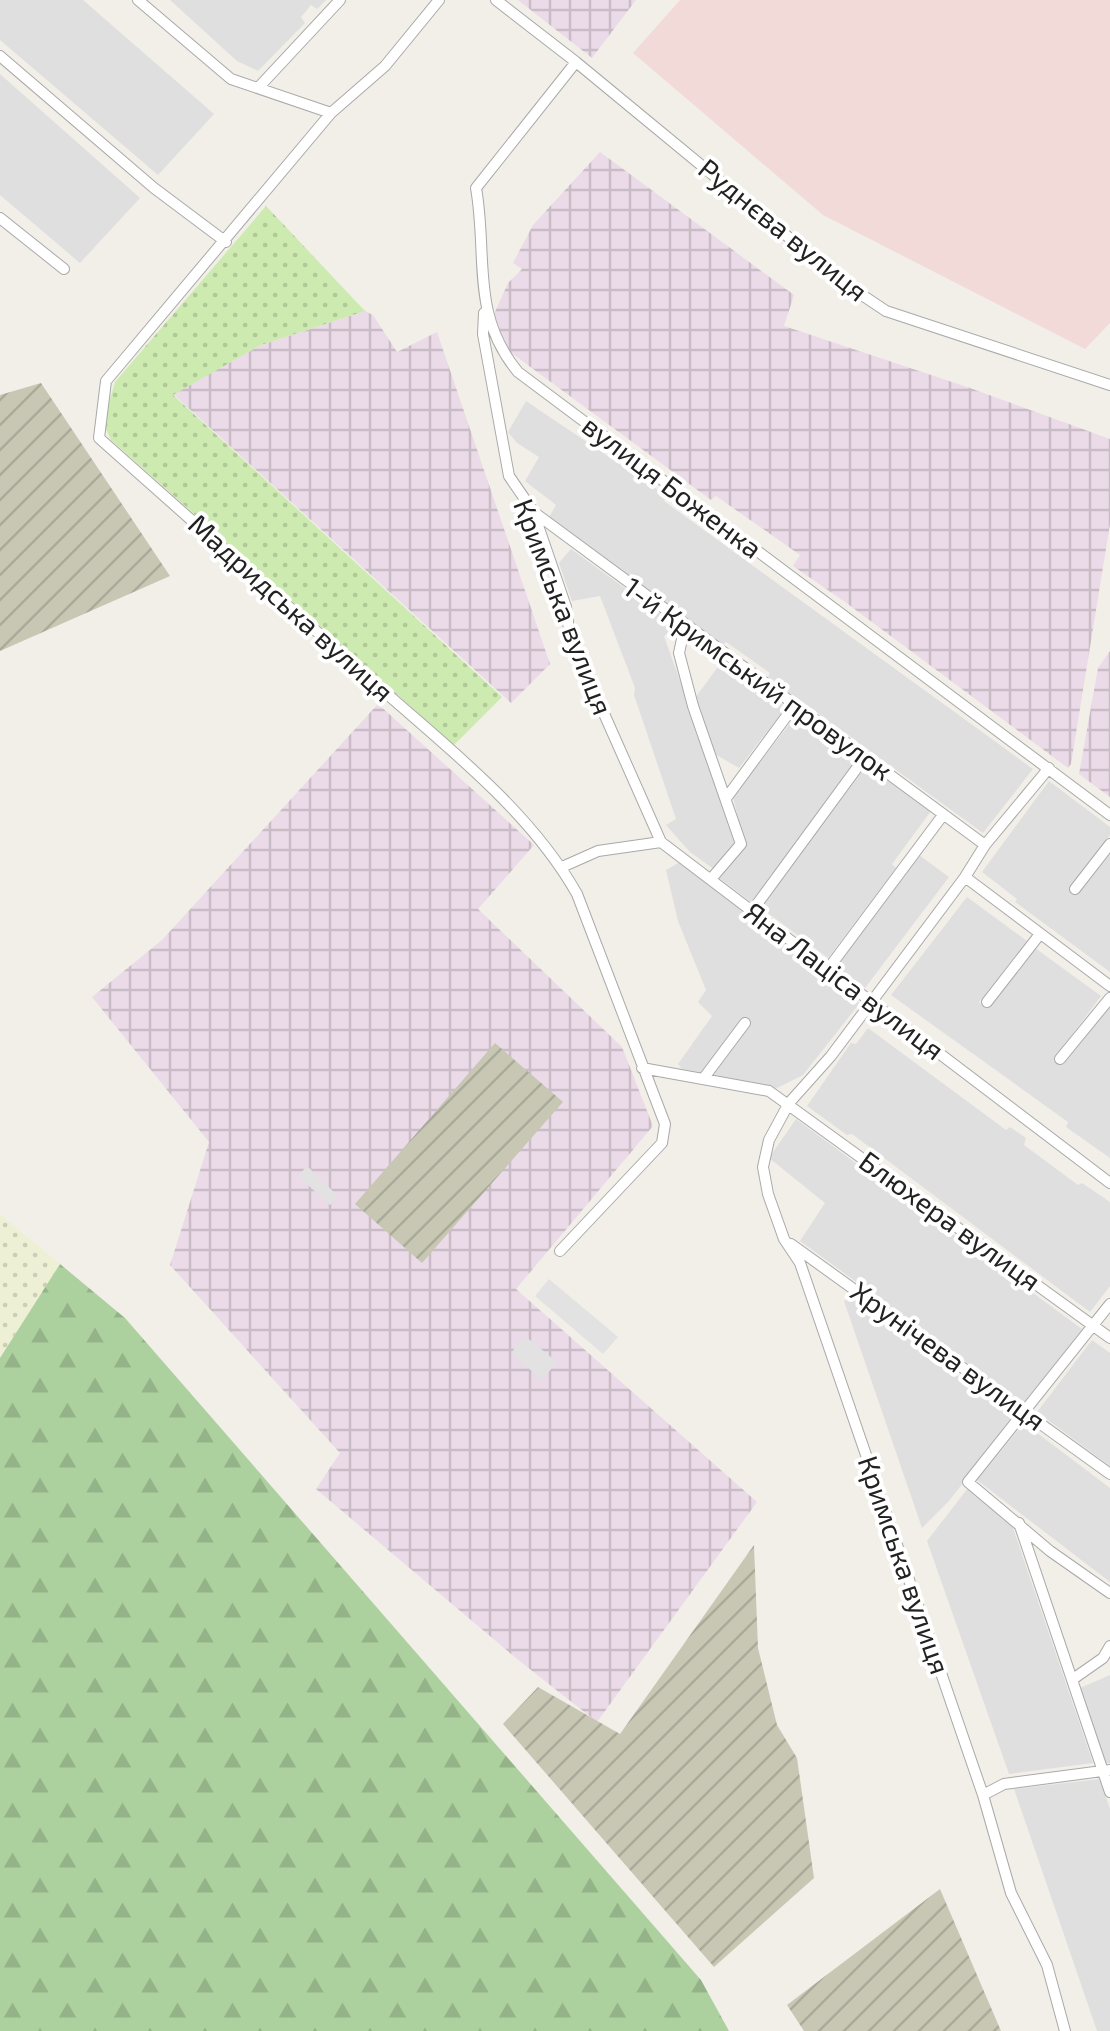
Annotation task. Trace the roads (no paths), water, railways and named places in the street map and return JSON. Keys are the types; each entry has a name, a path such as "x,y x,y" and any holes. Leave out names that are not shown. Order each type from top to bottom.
{"street":[{"path":"138,0 231,79 331,113"},
{"path":"258,88 340,0"},
{"name":"Мадридська вулиця","path":"438,0 385,66 331,113 106,381 99,438 422,723 541,838 562,867 577,894 665,1124 662,1143 560,1250"},
{"name":"Руднєва вулиця","path":"496,0 844,282 886,311 1110,385"},
{"path":"0,56 154,188 226,242"},
{"name":"вулиця Боженка","path":"576,62 476,188 484,306 502,353 518,372 1110,815"},
{"path":"0,218 64,268"},
{"name":"Кримська вулиця","path":"484,306 483,334 509,476 533,512 566,607 570,637 662,842"},
{"name":"1-й Кримський провулок","path":"533,512 985,845"},
{"path":"684,626 678,652 741,844 712,879"},
{"path":"727,797 794,706"},
{"path":"752,911 865,758"},
{"name":"Кримська вулиця","path":"1049,768 985,845 831,1056 789,1103 769,1140 763,1168 775,1218 800,1263 983,1794 1011,1892 1047,1966 1066,2031"},
{"path":"828,969 944,815"},
{"path":"562,867 598,851 662,842"},
{"name":"Яна Лаціса вулиця","path":"662,842 1110,1183"},
{"path":"1075,889 1110,844"},
{"path":"965,877 1110,986"},
{"path":"987,1002 1040,934"},
{"path":"1060,1059 1110,998"},
{"path":"702,1079 745,1024"},
{"name":"Блюхера вулиця","path":"642,1068 769,1091 1110,1338"},
{"name":"Хрунічева вулиця","path":"784,1240 1110,1474"},
{"path":"1110,1304 968,1482 1050,1551 1110,1594"},
{"path":"1018,1522 1106,1770 1110,1792"},
{"path":"1072,1678 1103,1658 1110,1646"},
{"path":"983,1794 1004,1784 1106,1770"}]}
